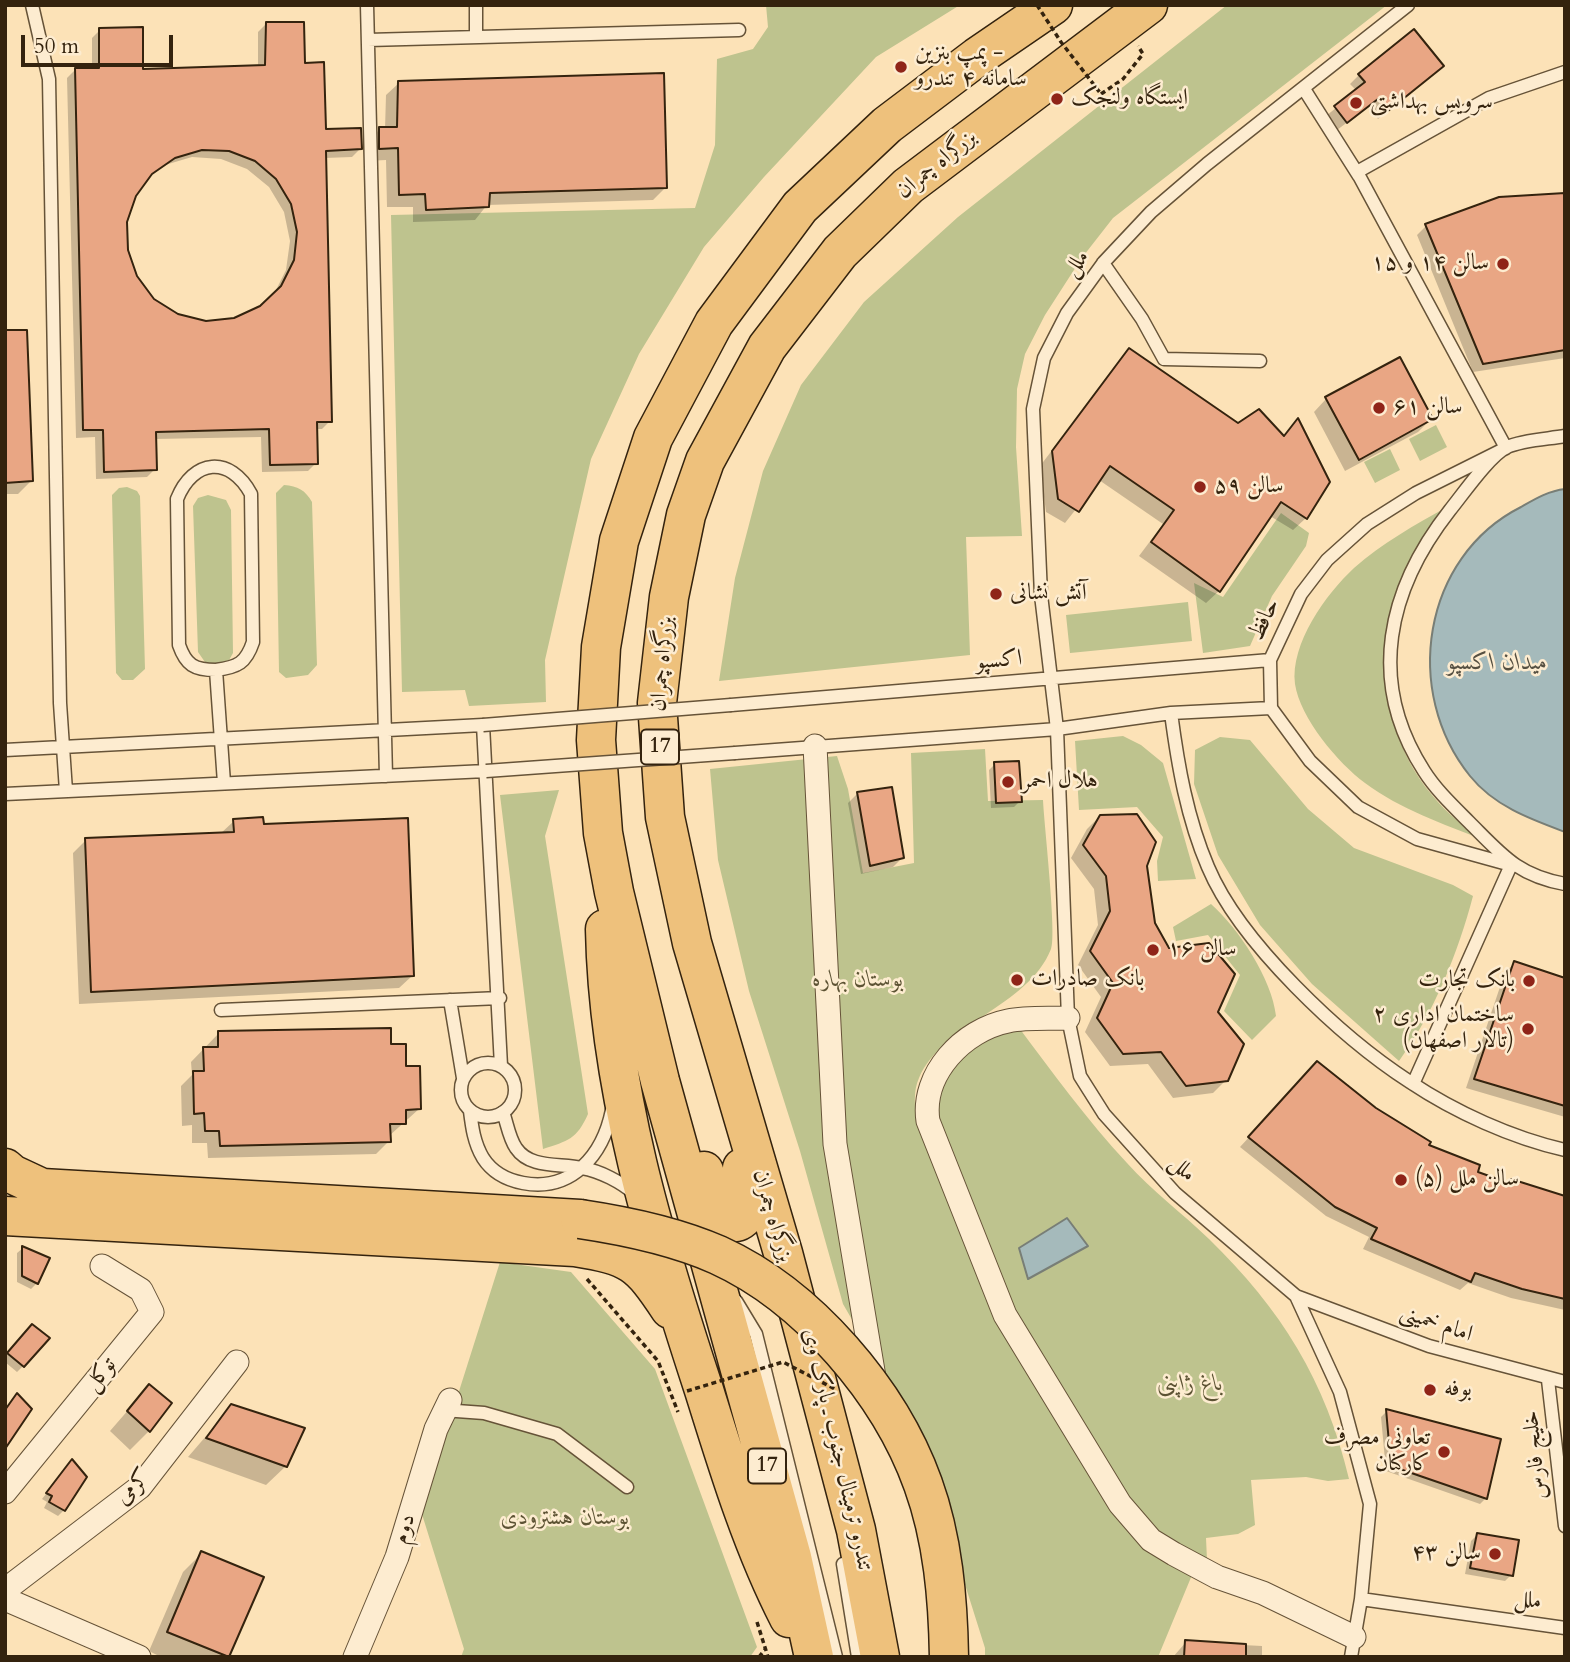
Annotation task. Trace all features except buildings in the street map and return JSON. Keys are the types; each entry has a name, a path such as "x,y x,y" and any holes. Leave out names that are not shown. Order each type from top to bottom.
{"highway":[{"path":"976,57 1037,5"},
{"name":"17","path":"821,1655 660,1082 623,930 603,833 596,740 601,647 619,541 653,438 714,323 800,207 887,125 976,57 1054,5"},
{"name":"بزرگراه چمران","path":"880,1657 856,1530 783,1253 692,943 665,817 657,703 669,597 686,515 705,461 767,347 840,252 908,186 1148,5"},
{"path":"603,833 606,969 618,1075 649,1206 685,1333 774,1589 792,1625 821,1655"},
{"path":"660,1082 701,1163 717,1208 728,1220 744,1219 750,1202 738,1151 725,1054"},
{"path":"5,1168 42,1188 580,1220 667,1237 737,1265 804,1314 861,1373 892,1418 924,1485 942,1564 949,1657"},
{"path":"5,1216 558,1246 601,1251 634,1263 647,1274 685,1333"}],"street":[{"path":"815,746 835,1144 884,1438"},
{"path":"1068,1018 1012,1020 981,1031 944,1063 936,1073 927,1096 928,1122 1005,1315 1120,1504 1151,1540 1217,1577 1263,1593 1352,1647"},
{"name":"توکل","path":"5,1492 152,1312 141,1290 102,1266"},
{"name":"کرمی","path":"5,1590 140,1487 237,1362"},
{"name":"دوم","path":"355,1657 397,1557 446,1405"},
{"path":"5,1599 139,1657"}],"lane":[{"path":"32,5 49,79 66,791"},
{"path":"367,5 386,776"},
{"path":"476,37 477,5"},
{"name":"ملل","path":"1352,1647 1361,1599 1370,1504 1340,1392 1296,1296 1175,1193 1112,1124 1080,1076 1068,1018 1057,729 1053,677 1041,595 1033,409 1044,358 1067,313 1103,263 1160,204 1408,5"},
{"path":"368,40 739,30"},
{"path":"1358,174 1489,98 1565,72"},
{"path":"1304,89 1358,174 1506,447 1458,500 1414,561 1396,606 1390,643 1399,717 1423,770 1438,791 1511,864"},
{"path":"1103,263 1142,318 1164,359 1260,361"},
{"name":"حافظ","path":"1272,708 1270,660 1301,594 1327,560 1367,524 1416,493 1506,447 1565,436"},
{"path":"212,467 228,469 243,479 251,494 253,642 248,658 237,667 216,670 198,670 185,661 180,645 177,499 183,482 195,471 212,467"},
{"name":"اکسپو","path":"5,750 483,725 1270,660"},
{"path":"216,670 224,783"},
{"path":"5,794 486,771 865,741 1057,729 1171,713 1272,708 1310,761 1358,807 1416,839 1511,864 1544,880 1565,884"},
{"path":"1171,713 1192,824 1209,870 1237,916 1264,950 1333,1020 1413,1084 1488,1124 1565,1150"},
{"path":"483,725 500,998 501,1066"},
{"path":"1413,1084 1511,864"},
{"path":"221,1010 500,998"},
{"path":"450,1000 463,1078 461,1096 470,1111 474,1138 483,1158 500,1175 514,1181 542,1186 558,1184 583,1168 599,1150 610,1122 618,1075"},
{"path":"463,1078 475,1065 493,1063 501,1066 513,1079 515,1088 514,1097 503,1112 487,1117 470,1111"},
{"path":"503,1112 516,1148 528,1158 552,1165 583,1168 628,1188 649,1206"},
{"name":"تندرو ترمینال جنوب ـ پارک وی","path":"783,1253 778,1280 783,1309"},
{"name":"امام خمینی","path":"1296,1296 1429,1346 1548,1380 1565,1382"},
{"name":"خلیج فارس","path":"1548,1380 1565,1526"},
{"path":"446,1405 557,1434 627,1487"},
{"name":"تندرو ترمینال جنوب ـ پارک وی","path":"842,1554 858,1657"},
{"name":"ملل","path":"1361,1599 1565,1628"}],"path":[{"path":"1037,5 1061,43 1101,94 1123,79 1143,54"},
{"path":"585,1277 659,1361 682,1422"},
{"path":"687,1391 783,1362 841,1392"},
{"path":"752,1611 768,1657"},
{"path":"759,1657 766,1648"}],"green space":[{"path":"766,5 960,5 876,57 764,177 704,247 639,354 591,459 545,660 546,702 469,706 465,690 402,692 391,215 695,208 715,145 717,59 753,49 768,27"},
{"path":"1227,5 1387,5 1113,218 1081,259 1045,315 1025,354 1017,389 1016,447 1022,536 966,537 970,655 719,681 735,578 763,471 801,385 864,302 958,217"},
{"path":"1436,425 1447,447 1420,461 1409,439"},
{"path":"1390,449 1400,470 1375,483 1364,462"},
{"path":"284,485 301,489 312,502 317,665 308,675 286,678 279,672 276,493"},
{"path":"127,487 137,491 140,496 145,669 133,680 122,680 116,673 112,495 119,488"},
{"path":"208,495 226,500 231,510 233,653 228,662 207,665 198,652 193,506 198,498"},
{"path":"1447,507 1423,538 1405,573 1393,610 1387,648 1387,687 1395,725 1410,762 1444,808 1484,840 1407,808 1378,792 1354,774 1332,752 1312,725 1298,697 1295,684 1298,653 1304,637 1332,591 1376,550"},
{"path":"1281,513 1309,533 1306,546 1272,596 1250,646 1203,653 1194,583 1223,597"},
{"path":"1188,602 1192,641 1070,653 1066,615"},
{"path":"1123,736 1141,745 1163,763 1196,879 1158,881 1157,861 1163,837 1137,807 1079,810 1075,741"},
{"path":"1220,737 1250,740 1308,809 1354,848 1453,885 1473,896 1444,982 1399,1061 1312,984 1260,925 1218,855 1194,784 1195,750"},
{"name":"بوستان بهاره","path":"985,749 988,801 1043,800 1051,902 1051,949 1040,969 1024,986 946,1043 930,1059 916,1088 916,1120 989,1303 1073,1439 1192,1575 1158,1657 985,1657 985,1648 917,1432 843,1304 800,1151 749,991 718,860 710,769 837,756 848,789 863,873 914,863 911,753"},
{"path":"559,790 545,836 588,1114 580,1129 571,1138 543,1149 500,795"},
{"path":"1211,904 1243,941 1261,971 1273,1002 1276,1016 1252,1040 1224,1011 1240,975 1208,935 1176,941 1173,927"},
{"name":"باغ ژاپنی","path":"1017,1025 1112,1147 1209,1239 1258,1292 1297,1348 1328,1410 1349,1479 1328,1481 1306,1477 1251,1480 1255,1525 1238,1534 1206,1538 1207,1560 1145,1527 1009,1307 934,1114 953,1057"},
{"name":"بوستان هشترودی","path":"500,1262 571,1272 655,1369 757,1647 750,1657 461,1657 464,1649 421,1511"}],"water":[{"name":"میدان اکسپو","path":"1565,489 1565,832 1501,803 1470,776 1449,742 1435,706 1430,667 1433,629 1443,592 1462,558 1488,529 1537,498"},
{"path":"1067,1218 1088,1246 1028,1279 1019,1248"}],"place":[{"name":"پمپ بنزین - سامانه ۴ تندرو","path":"901,67"},
{"name":"ایستگاه ولنجک","path":"1057,99"},
{"name":"سرویس بهداشتی","path":"1356,103"},
{"name":"سالن ۱۴ و ۱۵","path":"1503,264"},
{"name":"سالن ۶۱","path":"1379,408"},
{"name":"سالن ۵۹","path":"1200,487"},
{"name":"آتش نشانی","path":"996,594"},
{"name":"هلال احمر","path":"1008,782"},
{"name":"سالن ۱۶","path":"1153,950"},
{"name":"بانک صادرات","path":"1017,980"},
{"name":"بانک تجارت","path":"1529,981"},
{"name":"ساختمان اداری ۲ (تالار اصفهان)","path":"1528,1029"},
{"name":"(۵) سالن ملل","path":"1401,1180"},
{"name":"بوفه","path":"1430,1390"},
{"name":"تعاونی مصرف کارکنان","path":"1444,1452"},
{"name":"سالن ۴۳","path":"1495,1554"}]}
